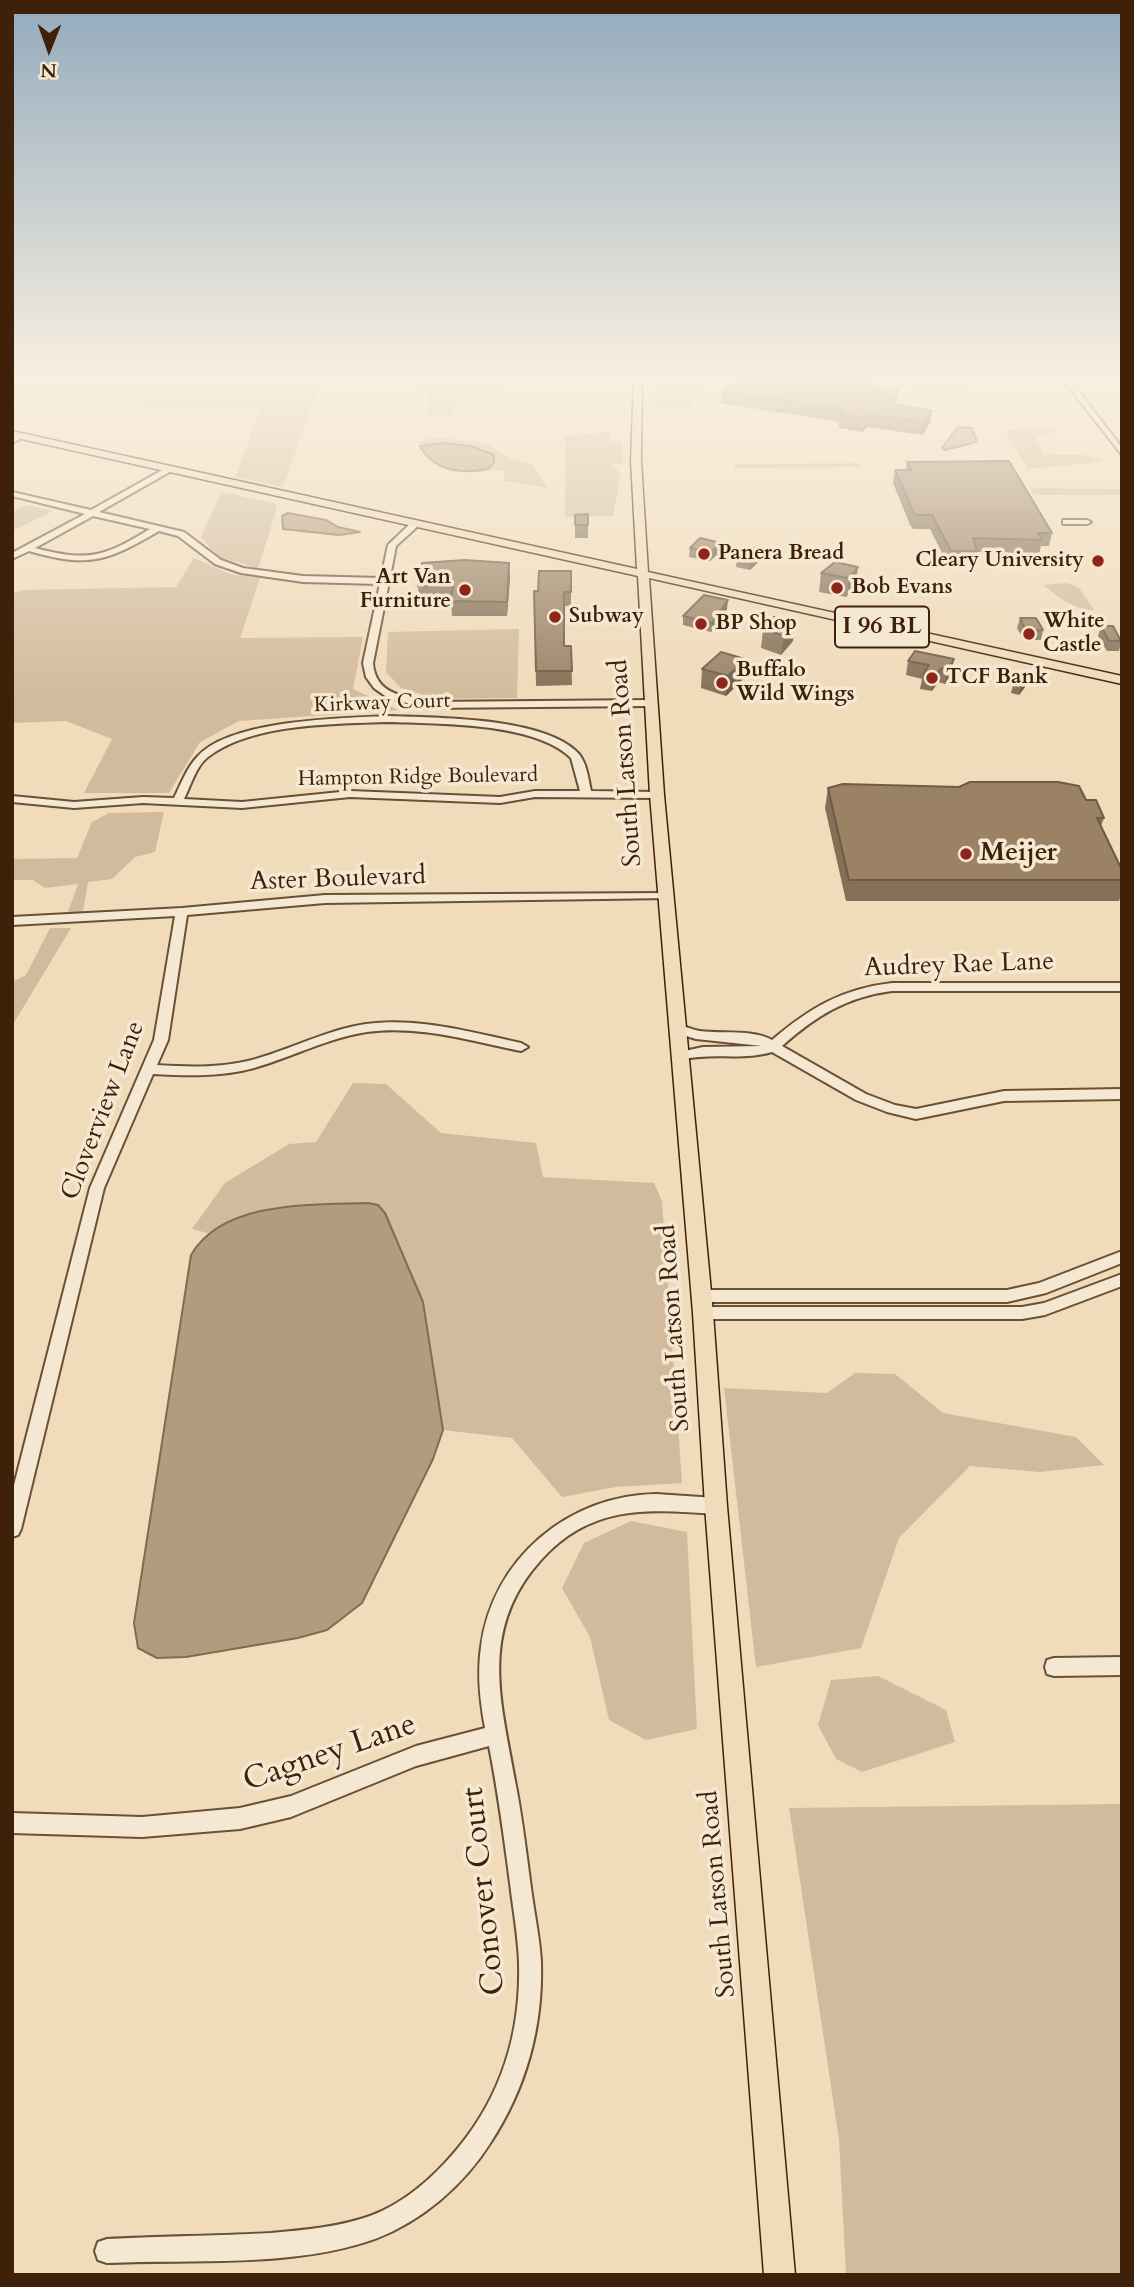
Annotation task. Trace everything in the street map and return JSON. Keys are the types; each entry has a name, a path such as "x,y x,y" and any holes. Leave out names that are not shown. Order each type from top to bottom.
{"main road":[{"name":"I 96 BL","path":"232,484 1122,680"},
{"name":"South Latson Road","path":"637,484 657,795 702,1304 716,1506 780,2275"}],"street":[{"path":"12,557 144,484"},
{"path":"12,494 181,534 200,545 213,558 239,569 320,580 384,580"},
{"path":"1066,522 1087,522"},
{"path":"415,524 392,545 368,663 369,675 377,686 391,696 417,704 449,707 651,703"},
{"path":"27,548 74,561 95,560 158,528"},
{"name":"Kirkway Court","path":"177,802 204,754 225,742 254,732 387,719 470,720 505,725 555,742 572,753 581,768 586,793"},
{"name":"Hampton Ridge Boulevard","path":"12,799 74,805 143,800 242,805 350,794 500,800 535,794 657,795"},
{"name":"Aster Boulevard","path":"12,921 182,912 325,899 666,896"},
{"name":"Cloverview Lane","path":"12,1529 97,1188 162,1040 182,912"},
{"name":"Audrey Rae Lane","path":"773,1047 827,1005 859,990 1122,987"},
{"path":"149,1069 198,1072 237,1068 332,1036 379,1027 423,1028 521,1047"},
{"path":"678,1029 696,1035 751,1038 773,1047 861,1097 892,1109 916,1114 1004,1096 1122,1094"},
{"path":"680,1056 702,1050 759,1051 773,1047"},
{"path":"702,1304 813,1296 1026,1293 1118,1264"},
{"path":"702,1304 816,1313 1022,1313 1045,1309 1122,1280"},
{"path":"813,1296 816,1313"},
{"path":"937,1296 942,1314"},
{"name":"Conover Court","path":"107,2251 286,2243 343,2236 404,2211 440,2184 466,2156 494,2117 514,2074 529,2006 530,1959 488,1676 496,1615 510,1582 529,1557 555,1534 590,1515 621,1504 657,1502 716,1506"},
{"path":"1054,1667 1122,1666"},
{"name":"Cagney Lane","path":"12,1823 130,1828 243,1818 297,1805 418,1755 498,1734"}],"shaded area":[{"path":"521,484 544,484 547,488"},
{"path":"565,484 619,484 613,516 565,517"},
{"path":"1030,488 1122,489 1122,495 1034,495"},
{"path":"221,492 274,503 277,508 258,568 218,557 201,537"},
{"path":"27,505 53,511 12,531 12,512"},
{"path":"288,513 326,520 338,527 360,532 339,535 283,529 282,516"},
{"path":"194,558 230,574 260,578 240,638 363,637 353,689 398,710 239,721 200,742 169,793 84,793 112,739 66,721 12,723 12,594 21,590 176,587"},
{"path":"1068,583 1079,588 1094,610 1073,605 1043,585"},
{"path":"519,629 517,698 437,699 401,688 386,672 388,632"},
{"path":"164,812 155,852 135,857 112,879 88,882 83,912 68,912 78,884 45,888 33,880 12,880 12,859 77,858 92,822 109,813"},
{"path":"50,928 71,928 12,1026 12,982 26,975"},
{"path":"353,1083 386,1084 441,1133 536,1143 543,1177 654,1183 662,1201 682,1483 616,1487 562,1497 512,1438 443,1430 423,1302 385,1213 378,1205 245,1216 207,1233 192,1229 225,1183 289,1144 316,1142"},
{"path":"368,1203 378,1205 385,1213 423,1302 443,1430 433,1459 362,1603 327,1630 298,1638 186,1657 157,1658 138,1648 134,1623 191,1255 205,1237 224,1224 246,1215 296,1206"},
{"path":"855,1373 895,1374 943,1413 1076,1437 1104,1465 1040,1472 970,1466 899,1538 861,1648 756,1667 724,1388 827,1393"},
{"path":"631,1521 687,1532 697,1729 646,1740 609,1720 590,1637 562,1588 584,1543"},
{"path":"878,1676 946,1710 955,1742 862,1772 836,1759 818,1725 831,1680"},
{"path":"1122,1804 1122,2275 846,2275 839,2139 789,1808"}],"building":[{"path":"901,484 1023,484 1052,533 1038,533 1042,540 973,538 977,551 951,551 932,515 916,515"},
{"path":"588,514 588,525 575,525 575,515"},
{"path":"700,538 721,543 711,552 690,548"},
{"path":"748,547 762,549 751,561 737,558"},
{"path":"465,560 509,563 507,602 451,601 453,586 418,586 422,563"},
{"path":"835,562 858,567 849,578 821,573"},
{"path":"539,571 571,571 571,592 564,592 564,646 571,646 572,671 536,671 534,591 538,591"},
{"path":"704,595 728,600 712,623 683,616"},
{"path":"774,617 795,622 784,636 763,629"},
{"path":"1020,618 1036,618 1043,630 1026,631"},
{"path":"1101,626 1113,626 1121,641 1109,641"},
{"path":"915,651 954,659 948,669 941,668 935,677 923,674 929,665 908,661"},
{"path":"721,652 745,659 728,676 702,669"},
{"path":"1016,674 1028,677 1021,685 1014,683"},
{"name":"Meijer","path":"970,782 1058,782 1079,786 1086,800 1096,800 1104,818 1097,818 1122,870 1122,880 849,880 828,788 843,784 959,787"}],"place":[{"name":"Panera Bread","path":"704,554"},
{"name":"Cleary University","path":"1098,561"},
{"name":"Bob Evans","path":"837,588"},
{"name":"Art Van Furniture","path":"465,590"},
{"name":"Subway","path":"555,617"},
{"name":"BP Shop","path":"701,624"},
{"name":"White Castle","path":"1029,634"},
{"name":"TCF Bank","path":"932,678"},
{"name":"Buffalo Wild Wings","path":"722,683"},
{"name":"Meijer","path":"966,854"}]}
